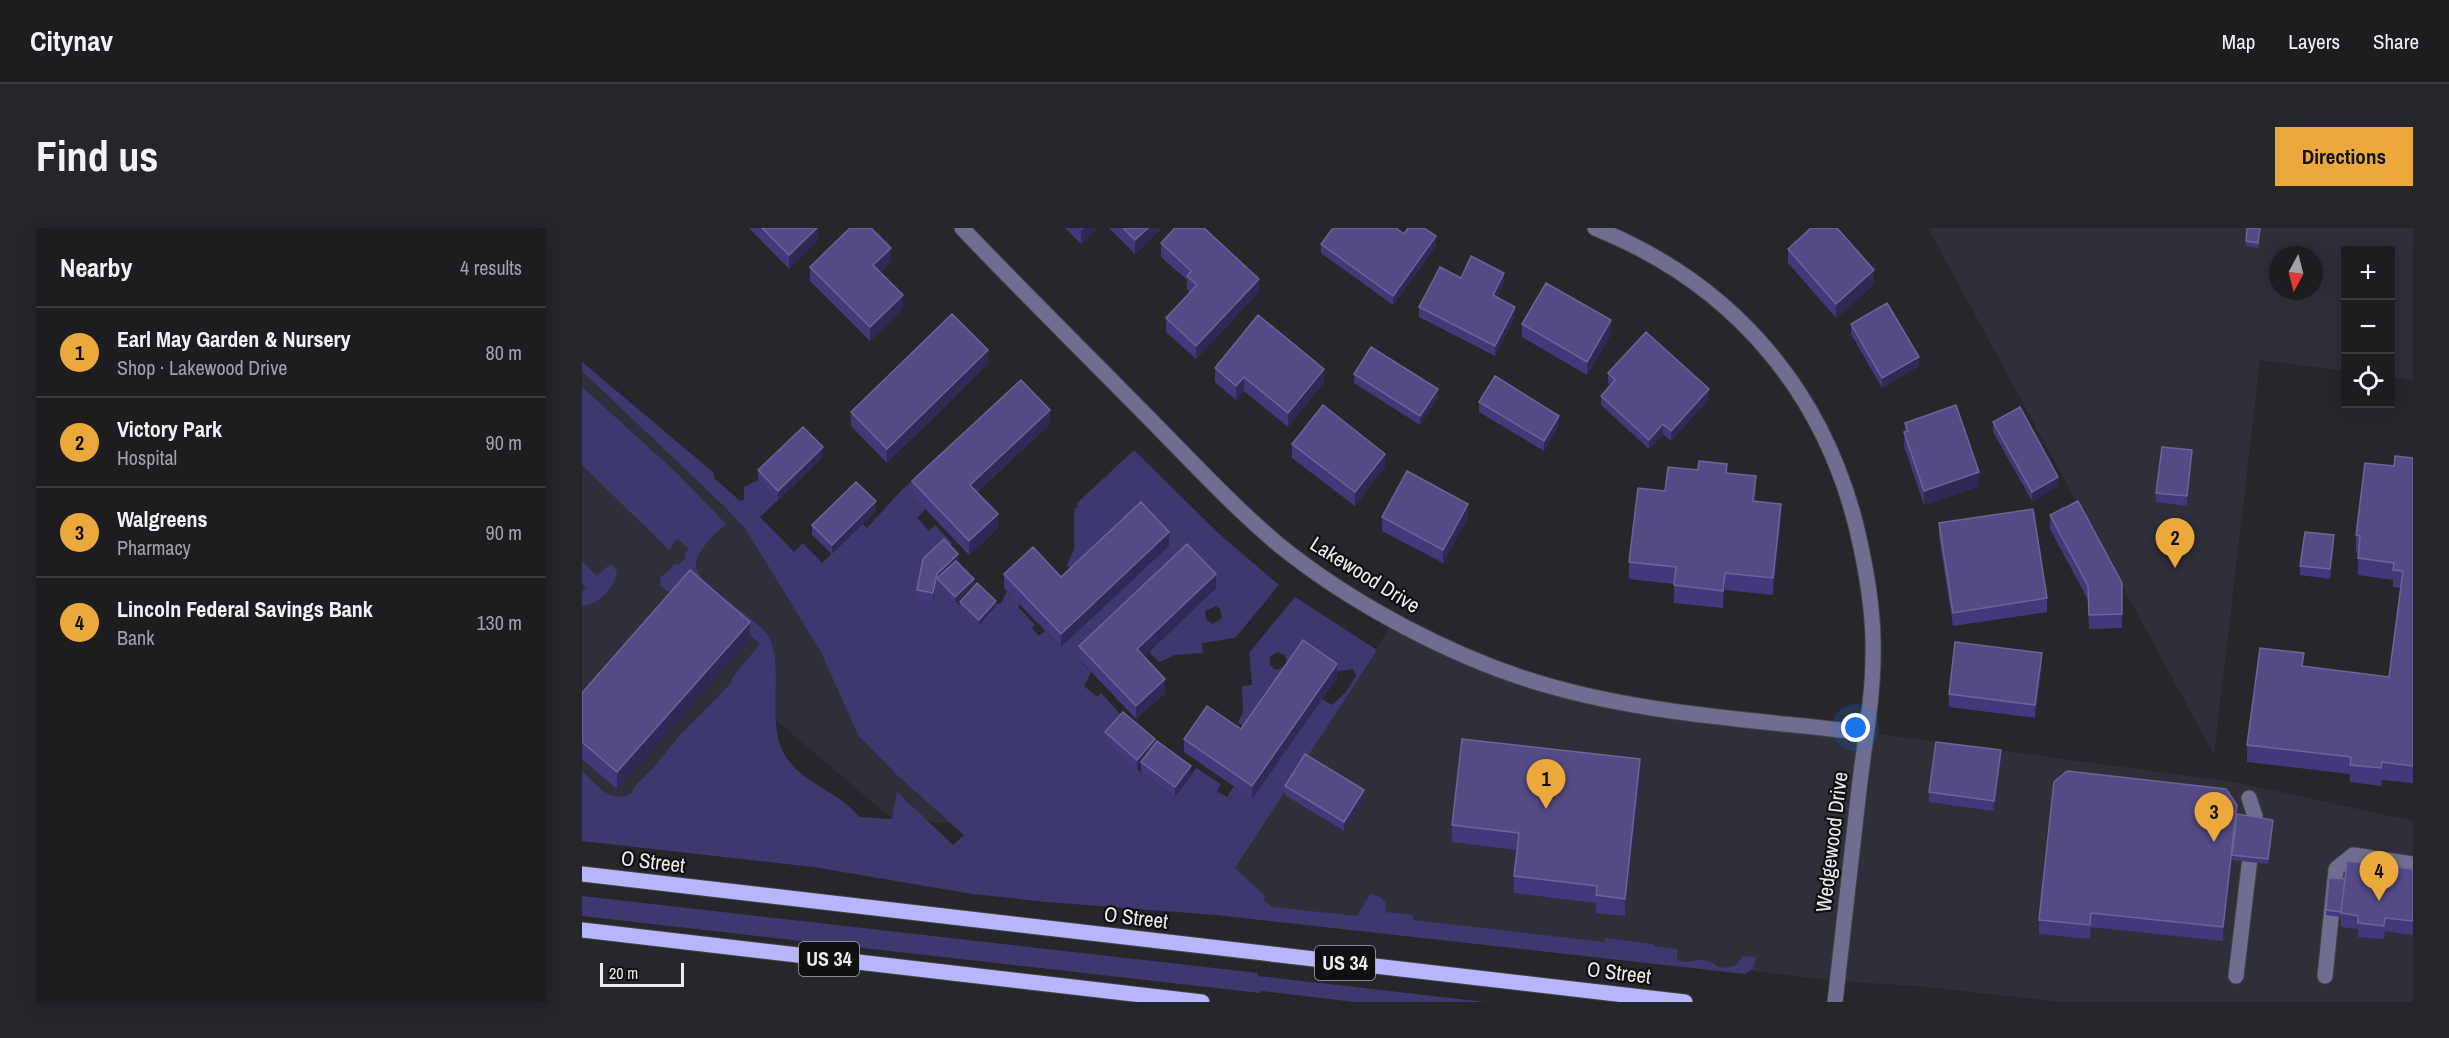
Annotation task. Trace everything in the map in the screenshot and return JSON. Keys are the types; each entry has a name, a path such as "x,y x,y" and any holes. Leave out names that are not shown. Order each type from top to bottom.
{"main road":[{"name":"O Street","path":"582,874 1685,1002"},
{"name":"US 34","path":"582,930 1202,1002"}],"street":[{"name":"Lakewood Drive","path":"962,228 1191,462 1256,525 1338,588 1394,621 1500,669 1580,694 1637,705 1866,733"},
{"name":"Wedgewood Drive","path":"1595,228 1638,246 1667,263 1706,289 1757,336 1783,367 1819,425 1840,473 1858,532 1870,592 1874,654 1835,1002"},
{"path":"2236,976 2255,816 2249,798"},
{"path":"2325,976 2336,869 2353,855 2413,864"}],"shaded area":[{"path":"1928,228 2413,228 2413,380 2395,378 2395,246 2341,246 2341,370 2260,360 2214,755"},
{"path":"582,361 815,582 886,512 1205,852 890,817 744,693 607,829 582,825"},
{"path":"582,362 713,472 714,478 740,501 744,500 744,487 758,480 778,500 760,517 794,552 803,543 822,563 862,524 867,528 900,492 943,451 951,459 913,495 926,509 917,518 929,531 935,525 952,543 946,551 937,583 979,625 996,604 1001,603 1007,591 1035,625 1032,628 1039,636 1045,631 1061,647 1077,575 1067,565 1074,549 1074,510 1078,506 1076,504 1134,450 1218,533 1279,585 1235,638 1202,643 1203,653 1175,655 1159,662 1149,652 1216,588 1079,660 1091,672 1084,686 1097,697 1101,693 1123,717 1137,769 1175,797 1196,768 1221,784 1217,791 1227,797 1234,786 1322,699 1332,705 1346,692 1356,676 1353,669 1338,671 1335,676 1250,730 1238,723 1243,711 1242,686 1252,685 1249,653 1295,597 1377,650 1235,868 1265,896 1264,901 1272,907 1357,916 1370,894 1381,897 1386,904 1385,912 1413,915 1413,920 1604,942 1605,938 1653,944 1653,946 1677,949 1677,959 1680,961 1705,961 1723,968 1736,965 1743,956 1756,957 1753,969 1745,974 1216,915 973,894 813,867 582,841 582,771 610,795 624,797 632,793 634,787 681,734 731,683 732,678 760,644 688,581 674,597 660,585 661,577 676,563 678,565 686,558 685,554 689,549 677,539 669,550 582,465 582,387 678,474 726,524 702,550 696,568 708,584 768,636 775,662 776,727 786,757 794,767 843,801 859,817 892,819 897,792 953,845 964,835 897,775 858,735 821,652 745,528 582,371","holes":["1216,606 1220,609 1222,617 1212,624 1206,619 1205,611","1277,652 1285,655 1287,662 1285,666 1277,670 1270,665 1270,657"]},
{"path":"582,561 597,576 609,565 614,566 617,574 612,586 600,599 582,606 582,592 586,587 582,583"},
{"path":"1394,621 1580,694 2234,782 2413,821 2413,1002 2062,1002 1917,986 1837,981 1264,913 1229,877"},
{"path":"582,896 1258,973 1258,976 1485,1002 1355,1002 1261,991 1260,993 582,916"}],"building":[{"path":"762,228 817,228 789,255"},
{"path":"850,228 871,228 891,248 873,265 903,295 870,327 810,267"},
{"path":"1123,228 1148,228 1135,240"},
{"path":"1175,228 1204,228 1259,279 1196,346 1166,318 1197,285 1187,276 1191,271 1161,243"},
{"path":"1333,228 1396,228 1404,234 1408,228 1424,228 1436,236 1393,296 1321,244"},
{"path":"1811,228 1837,228 1874,270 1836,304 1788,249"},
{"path":"2247,228 2260,228 2258,243 2246,241"},
{"path":"1471,256 1504,273 1493,295 1515,307 1495,346 1419,307 1440,267 1461,278"},
{"path":"1546,283 1611,320 1587,362 1522,324"},
{"path":"1887,303 1919,357 1882,378 1851,324"},
{"path":"952,314 988,350 887,449 851,412"},
{"path":"1258,315 1324,369 1288,413 1244,377 1236,386 1215,368"},
{"path":"1646,332 1709,389 1671,431 1663,424 1649,440 1601,396 1615,380 1608,373"},
{"path":"1371,347 1438,389 1420,416 1354,374"},
{"path":"1495,376 1559,416 1544,441 1479,402"},
{"path":"1021,380 1050,410 970,485 998,514 969,541 912,481"},
{"path":"1323,405 1385,454 1355,492 1292,444"},
{"path":"1956,405 1979,472 1924,491 1904,432 1908,431 1905,423"},
{"path":"2020,407 2058,477 2032,492 1993,422"},
{"path":"803,427 823,447 778,491 758,470"},
{"path":"2162,447 2192,450 2187,496 2156,493"},
{"path":"2395,456 2413,458 2413,766 2382,762 2381,768 2350,765 2351,757 2247,745 2260,648 2304,653 2302,666 2389,677 2403,571 2393,570 2394,563 2358,558 2360,536 2356,535 2365,463 2394,466"},
{"path":"1699,461 1727,464 1726,473 1756,476 1753,501 1781,504 1773,578 1725,573 1723,591 1674,585 1676,567 1629,562 1638,488 1665,491 1668,467 1698,470"},
{"path":"1407,471 1468,504 1443,550 1382,517"},
{"path":"856,482 876,501 832,545 812,525"},
{"path":"2078,501 2122,583 2122,614 2089,615 2088,586 2050,515"},
{"path":"1141,502 1169,532 1061,634 1004,574 1033,547 1061,577"},
{"path":"2033,509 2047,598 1953,613 1939,523"},
{"path":"2305,532 2334,535 2330,569 2300,566"},
{"path":"944,539 958,554 937,574 933,593 917,590 923,559"},
{"path":"1187,544 1216,574 1137,649 1165,679 1136,706 1079,646"},
{"path":"956,561 974,579 955,597 937,578"},
{"path":"690,570 750,622 617,772 582,742 582,693"},
{"path":"977,583 996,601 979,620 960,602"},
{"path":"1303,640 1337,664 1252,786 1184,739 1207,706 1241,729"},
{"path":"1955,642 2042,653 2035,705 1949,694"},
{"path":"1123,712 1155,739 1137,760 1105,732"},
{"path":"1462,739 1640,759 1625,899 1596,895 1597,886 1514,876 1519,833 1452,825"},
{"path":"1157,741 1191,766 1175,787 1141,762"},
{"path":"1936,742 2001,750 1994,801 1929,792"},
{"path":"1305,754 1364,790 1344,822 1285,786"},
{"path":"2067,771 2226,789 2237,805 2223,927 2091,913 2090,925 2039,920 2054,782"},
{"path":"2237,814 2273,820 2268,859 2232,855"},
{"path":"2347,861 2413,869 2413,921 2385,918 2384,926 2358,923 2358,916 2341,913"},
{"path":"2329,878 2345,879 2341,912 2326,910"}],"place":[{"name":"Victory Park","path":"2175,568"},
{"name":"Earl May Garden & Nursery","path":"1546,809"},
{"name":"Walgreens","path":"2214,842"},
{"name":"Lincoln Federal Savings Bank","path":"2379,901"}]}
